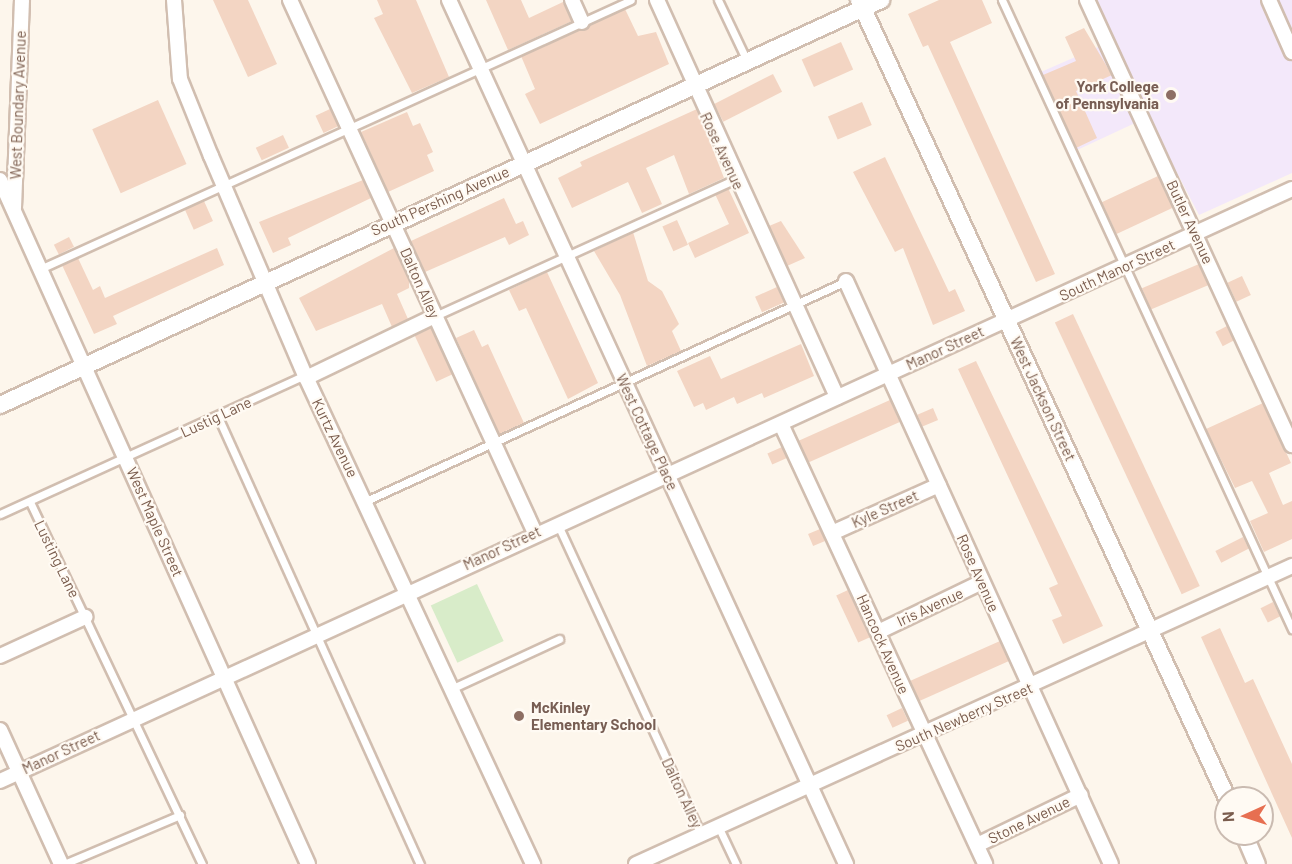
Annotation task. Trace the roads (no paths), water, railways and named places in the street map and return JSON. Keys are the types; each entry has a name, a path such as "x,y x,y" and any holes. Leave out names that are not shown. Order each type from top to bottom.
{"street":[{"name":"West Boundary Avenue","path":"14,210 22,0"},
{"name":"Kurtz Avenue","path":"174,0 180,79 223,185 306,376 409,591 533,864"},
{"name":"Dalton Alley","path":"290,0 535,533"},
{"name":"West Cottage Place","path":"449,0 846,864"},
{"path":"572,0 582,22"},
{"name":"Rose Avenue","path":"657,0 735,179 837,398"},
{"name":"South Pershing Avenue","path":"0,405 83,364 266,282 393,221 747,61 861,4 881,0"},
{"name":"Butler Avenue","path":"1088,0 1292,445"},
{"path":"1269,0 1292,52"},
{"name":"West Jackson Street","path":"861,4 1222,786"},
{"name":"West Maple Street","path":"0,180 308,864"},
{"name":"South Manor Street","path":"1006,321 1292,189"},
{"name":"Rose Avenue","path":"846,281 1111,864"},
{"name":"Lustig Lane","path":"306,376 435,316"},
{"name":"Manor Street","path":"0,781 535,533 667,476 1006,321"},
{"name":"Hancock Avenue","path":"781,424 878,632 923,735 986,864"},
{"name":"Kyle Street","path":"832,533 939,484"},
{"name":"South Newberry Street","path":"636,864 1292,566"},
{"name":"Iris Avenue","path":"878,632 982,582"},
{"name":"Lusting Lane","path":"0,656 85,617"},
{"path":"0,730 62,864"},
{"name":"Stone Avenue","path":"977,845 1081,795"},
{"path":"1249,846 1257,864"}],"lane":[{"path":"40,269 223,185 482,72 631,0"},
{"path":"718,0 747,61"},
{"path":"1002,0 1292,629"},
{"path":"435,316 735,179"},
{"path":"366,501 495,444 846,281"},
{"name":"Lustig Lane","path":"0,514 127,459 306,376"},
{"path":"218,417 314,635 420,864"},
{"name":"Lusting Lane","path":"30,502 135,718 202,864"},
{"name":"Dalton Alley","path":"557,523 701,834"},
{"path":"453,688 560,639"},
{"path":"62,864 180,815"},
{"name":"Dalton Alley","path":"718,826 736,864"}],"place":[{"name":"York College of Pennsylvania","path":"1171,95"},
{"name":"McKinley Elementary School","path":"519,716"}]}
